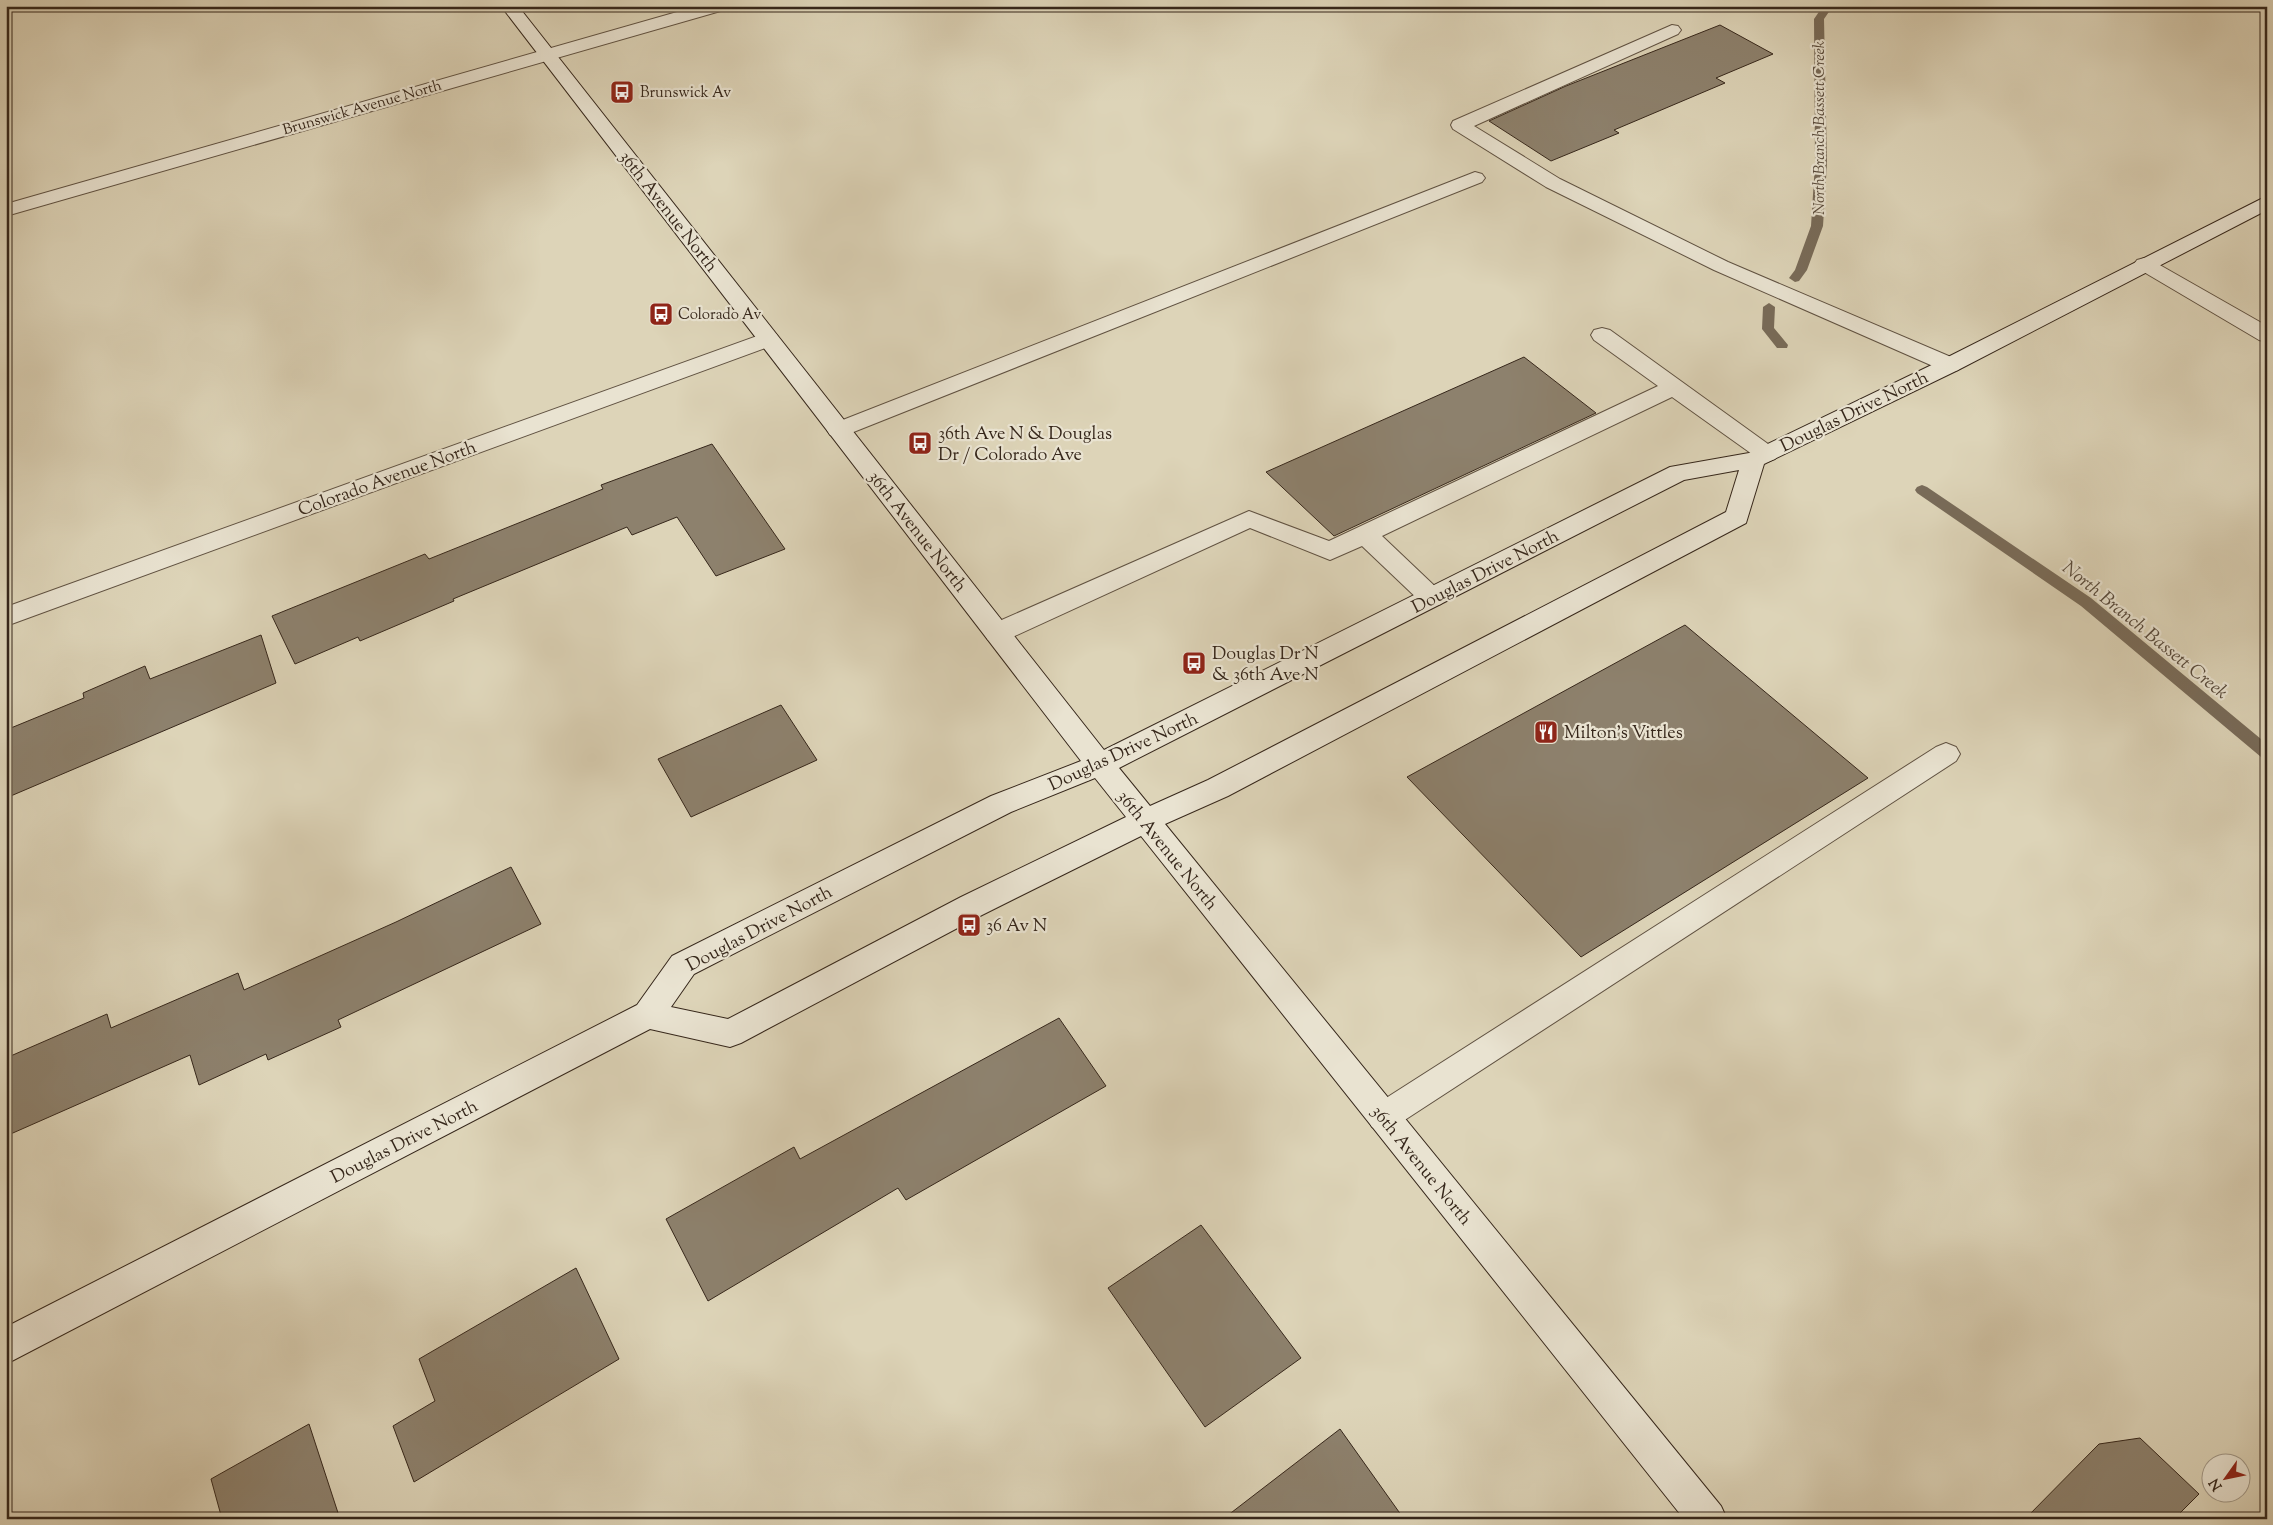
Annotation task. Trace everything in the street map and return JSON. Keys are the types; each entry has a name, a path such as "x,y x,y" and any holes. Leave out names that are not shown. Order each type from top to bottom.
{"street":[{"name":"36th Avenue North","path":"509,6 1100,765 1708,1519"},
{"name":"Brunswick Avenue North","path":"6,210 718,6"},
{"path":"1672,30 1460,126 1553,183 1721,266 1950,364"},
{"path":"838,430 1475,178"},
{"name":"Douglas Drive North","path":"6,1346 648,1015 683,965 1001,804 1100,765 1678,473 1761,457 1950,364 2267,202"},
{"path":"2144,264 2267,335"},
{"path":"648,1015 730,1033 1046,867 1144,820 1218,788 1737,516 1761,457 1674,387 1602,335"},
{"name":"Colorado Avenue North","path":"6,617 768,339"},
{"path":"997,632 1250,519 1330,551 1674,387"},
{"path":"1365,535 1432,598"},
{"path":"1383,1117 1946,754"}],"building":[{"path":"1720,25 1773,54 1716,78 1725,83 1614,130 1619,133 1551,161 1489,121 1566,86"},
{"path":"1524,357 1596,413 1334,536 1266,472"},
{"path":"712,444 785,549 716,576 677,517 632,535 627,527 453,599 454,601 360,641 358,637 295,664 272,616 425,554 429,559 603,489 601,485"},
{"path":"1685,625 1868,778 1581,957 1407,777"},
{"path":"261,635 276,683 6,798 6,730 84,698 83,693 145,666 150,679"},
{"path":"781,705 817,760 691,817 658,759"},
{"path":"511,867 541,924 338,1020 341,1027 268,1060 266,1054 199,1085 190,1055 6,1136 6,1058 107,1014 111,1028 238,973 244,990 396,922"},
{"path":"1059,1018 1106,1086 906,1200 898,1188 708,1301 666,1219 794,1147 800,1159"},
{"path":"1201,1225 1301,1358 1205,1427 1108,1288"},
{"path":"576,1268 619,1359 414,1482 393,1426 435,1401 419,1359"},
{"path":"309,1424 340,1519 222,1519 211,1479"},
{"path":"1340,1429 1404,1519 1223,1519"},
{"path":"2140,1438 2199,1494 2174,1519 2025,1519 2099,1444"}],"waterway":[{"name":"North Branch Bassett Creek","path":"1795,278 1801,270 1817,226 1821,163 1819,19 1828,6"},
{"name":"North Branch Bassett Creek","path":"1769,307 1768,329 1782,345"},
{"name":"North Branch Bassett Creek","path":"1922,490 2086,602 2267,753"}],"place":[{"name":"Brunswick Av","path":"622,92"},
{"name":"Colorado Av","path":"661,314"},
{"name":"36th Ave N & Douglas Dr / Colorado Ave","path":"920,443"},
{"name":"Douglas Dr N & 36th Ave N","path":"1194,663"},
{"name":"Milton's Vittles","path":"1546,732"},
{"name":"36 Av N","path":"969,925"}]}
